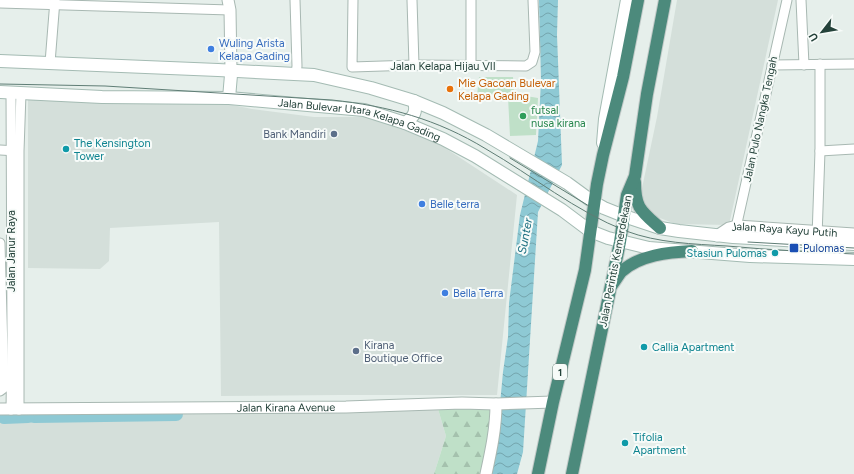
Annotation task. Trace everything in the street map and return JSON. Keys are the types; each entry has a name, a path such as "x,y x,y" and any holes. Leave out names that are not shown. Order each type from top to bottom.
{"highway":[{"name":"1","path":"538,474 553,402 585,270 594,202 603,155 622,77 638,0"},
{"name":"Jalan Perintis Kemerdekaan","path":"572,474 620,242 626,195 635,176 646,94 665,0"},
{"path":"635,176 635,197 637,202 645,215 660,228"},
{"path":"610,288 621,272 639,262 660,254 692,251"}],"main road":[{"path":"603,155 605,119 627,0"},
{"path":"0,61 218,70 231,73 249,72 314,75 370,88 414,101 465,123 567,183 594,202"},
{"path":"229,98 231,73"},
{"name":"Jalan Bulevar Utara Kelapa Gading","path":"10,92 102,97 229,98 364,110 405,123 443,139 468,152 554,206 590,231 620,242"},
{"path":"405,123 413,119 416,109 414,101"},
{"name":"Jalan Raya Kayu Putih","path":"594,202 624,216 660,228 679,232 717,236 735,232 816,237 854,244"},
{"path":"620,242 643,247 750,256 854,259"}],"street":[{"path":"295,0 298,66 296,74"},
{"name":"Jalan Kelapa Hijau VII","path":"353,0 352,67 414,65 523,66 530,64 535,52 533,0"},
{"path":"412,0 414,65"},
{"path":"471,0 471,65"},
{"name":"Jalan Pulo Nangka Tengah","path":"735,232 787,0"},
{"path":"801,0 804,65"},
{"path":"50,63 55,2"},
{"path":"0,3 55,2 229,5 231,73"},
{"path":"816,237 820,150 820,64"},
{"path":"772,65 854,64"},
{"name":"Jalan Janur Raya","path":"10,92 15,151 8,332 10,410"},
{"path":"820,150 854,149"},
{"path":"0,150 15,151"},
{"name":"Jalan Raya Kayu Putih","path":"816,237 854,234"},
{"path":"0,243 8,332 2,390"},
{"name":"Jalan Kirana Avenue","path":"10,410 553,402"},
{"path":"486,474 493,441 498,404"}],"shaded area":[{"path":"677,0 778,0 729,225 676,224 649,214 641,193 657,117"},
{"path":"28,99 218,102 252,109 314,117 368,117 436,142 517,195 497,395 221,396 219,222 110,228 109,261 100,269 28,268"},
{"path":"438,409 446,436 434,474 0,474 0,419"}],"green space":[{"name":"futsal nusa kirana","path":"479,77 513,77 514,94 538,98 536,135 510,136 508,97 477,96"},
{"path":"496,408 486,474 434,474 446,436 438,409"}],"water":[{"name":"Sunter","path":"539,0 558,0 557,35 562,165 538,212 523,452 517,474 489,474 496,447 508,337 509,303 520,215 538,141 541,80"}],"waterway":[{"path":"34,416 176,414"},
{"path":"4,417 28,416"}],"tram line":[{"path":"0,84 105,86 332,100 373,106 431,122 468,139 503,159 589,214 638,235 689,244 854,254"},
{"path":"510,158 589,206"},
{"path":"748,242 854,248"}],"place":[{"name":"Wuling Arista Kelapa Gading","path":"211,49"},
{"name":"Mie Gacoan Bulevar Kelapa Gading","path":"450,89"},
{"name":"futsal nusa kirana","path":"523,116"},
{"name":"Bank Mandiri","path":"334,134"},
{"name":"The Kensington Tower","path":"66,149"},
{"name":"Belle terra","path":"422,204"},
{"name":"Pulomas","path":"794,248"},
{"name":"Stasiun Pulomas","path":"775,253"},
{"name":"Bella Terra","path":"445,293"},
{"name":"Callia Apartment","path":"644,347"},
{"name":"Kirana Boutique Office","path":"356,351"},
{"name":"Tifolia Apartment","path":"625,443"}]}
